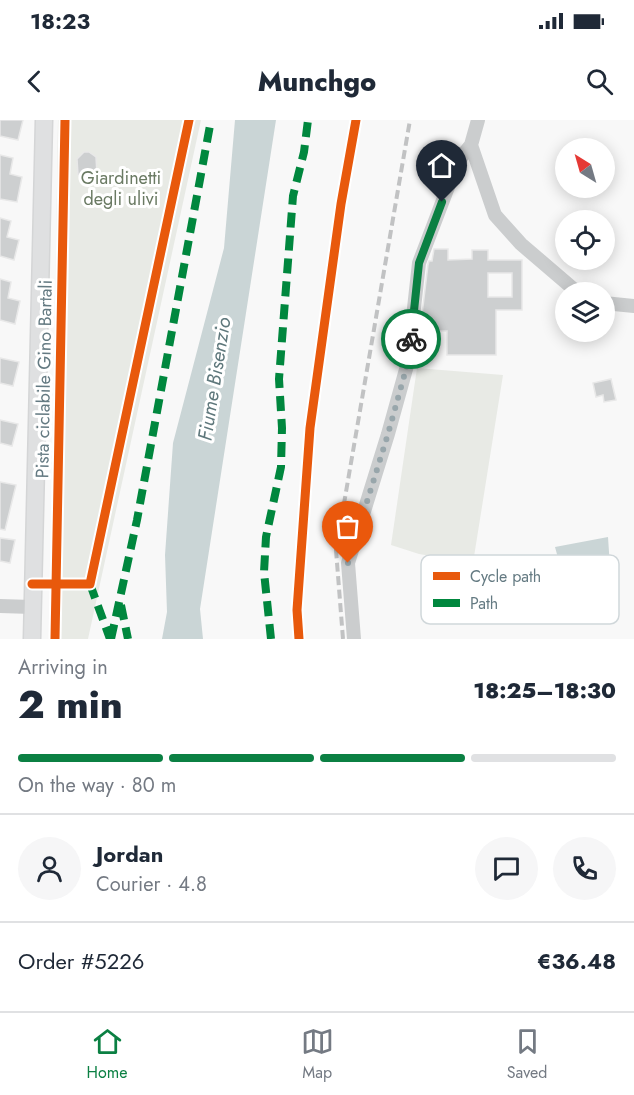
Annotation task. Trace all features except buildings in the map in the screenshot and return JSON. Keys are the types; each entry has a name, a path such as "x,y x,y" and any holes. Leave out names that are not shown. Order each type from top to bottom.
{"main road":[{"path":"32,639 44,121"}],"street":[{"path":"354,639 348,563 408,362 419,263 458,161 471,145 478,120"},
{"path":"471,145 495,215 521,244 565,282"},
{"path":"615,304 634,306"},
{"path":"0,606 32,607"}],"green space":[{"name":"Giardinetti degli ulivi","path":"58,120 201,120 88,639 50,639"},
{"path":"417,368 503,375 474,555 425,555 391,545"}],"water":[{"name":"Fiume Bisenzio","path":"235,120 276,120 200,609 203,639 162,639 167,612 165,555 173,443 224,248"},
{"path":"608,537 609,555 557,555 555,547"}],"railway":[{"path":"343,639 336,550 410,120"}],"marked path":[{"path":"111,639 137,520 211,120"},
{"path":"271,639 264,572 266,537 281,467 282,428 279,379 293,196 304,152 308,120"},
{"path":"90,584 110,639"},
{"path":"121,605 128,639"}],"cycle path":[{"name":"Pista ciclabile Gino Bartali","path":"55,639 65,120"},
{"path":"32,584 90,584 189,120"},
{"path":"299,639 297,610 310,428 341,204 356,120"}],"way so far":[{"path":"348,563 388,434 408,362 411,339"}],"route":[{"path":"411,339 419,263 442,202"}]}
